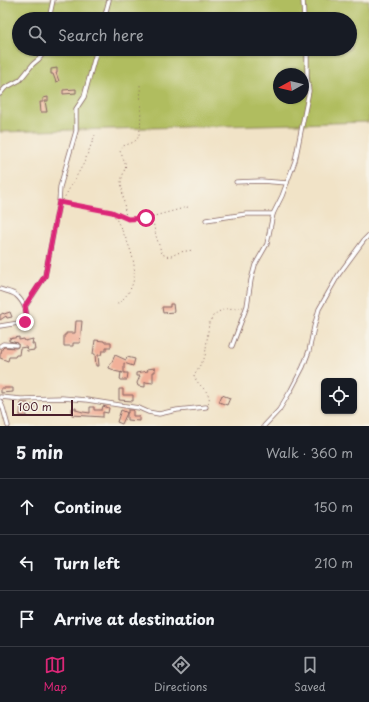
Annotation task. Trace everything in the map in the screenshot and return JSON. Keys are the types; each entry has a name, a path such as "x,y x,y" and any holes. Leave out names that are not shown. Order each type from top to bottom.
{"street":[{"path":"51,12 53,0"},
{"path":"106,12 109,0"},
{"path":"303,0 304,12"},
{"path":"0,94 5,88 20,80 41,56"},
{"path":"25,306 45,276 60,202 60,187 76,131 76,109 84,97 95,56"},
{"path":"232,346 247,306 252,271 266,244 273,214 295,161 309,91 307,56"},
{"path":"236,182 261,181 287,183"},
{"path":"206,220 246,214 273,214"},
{"path":"264,426 279,410 303,367 309,351 319,309 339,274 369,235"},
{"path":"0,289 16,295 25,306 27,319 25,322 0,326"},
{"path":"0,346 2,344 16,345"},
{"path":"0,397 21,400 62,398 87,400 139,408 148,412 159,414 177,410 206,407"},
{"path":"0,401 8,426"}],"path":[{"path":"126,218 121,181 126,165 120,151 123,146 136,140 139,135 141,112 140,84"},
{"path":"95,135 84,163 60,202 112,212 131,220 152,217 188,207"},
{"path":"112,212 130,246 134,270 134,279 127,294 124,299 116,305"},
{"path":"152,217 162,254 169,256 180,252 193,250"},
{"path":"206,407 210,402 210,398 208,393 197,383 194,375 205,356 209,324 213,316 218,312 225,309 247,306"}],"green space":[{"path":"0,0 369,0 369,122 0,132"}],"building":[{"path":"57,68 56,73 59,81 56,82 53,74 51,74 51,69"},
{"path":"76,89 76,93 63,94 63,90"},
{"path":"48,97 48,101 45,101 47,112 41,112 40,102 43,102 43,98"},
{"path":"170,304 173,304 174,312 163,313 162,307 170,307"},
{"path":"10,312 12,317 7,318 6,316 0,320 0,315"},
{"path":"76,321 82,321 80,343 73,343 73,346 64,346 64,335 66,335 66,333 75,333"},
{"path":"19,337 19,340 24,339 25,341 33,339 32,344 34,344 35,350 27,351 26,347 20,348 19,355 9,357 8,361 0,358 0,352 1,353 4,347 18,347 18,343 9,341 9,339"},
{"path":"95,340 111,342 111,347 106,347 106,351 102,351 101,355 98,355 99,366 96,366 95,354 93,354"},
{"path":"115,355 126,360 127,357 135,359 133,366 124,363 124,373 128,373 127,380 120,380 121,373 109,368"},
{"path":"155,368 155,372 153,372 153,383 145,382 145,387 138,386 137,383 140,376 136,376 136,373"},
{"path":"1,388 13,388 13,392 1,393"},
{"path":"119,389 123,389 123,395 133,395 133,401 119,400"},
{"path":"222,395 230,398 227,405 219,402"},
{"path":"21,403 35,405 35,409 27,409 27,416 20,416"},
{"path":"103,406 109,408 108,413 103,412 103,417 72,415 72,408 90,413 90,407 94,407 94,410 102,410"},
{"path":"121,410 128,413 128,410 133,410 133,416 139,416 139,421 127,420 127,413 122,424 117,422"}],"route":[{"path":"25,322 27,319 25,306 45,276 59,202 112,212 131,220 146,218"}]}
